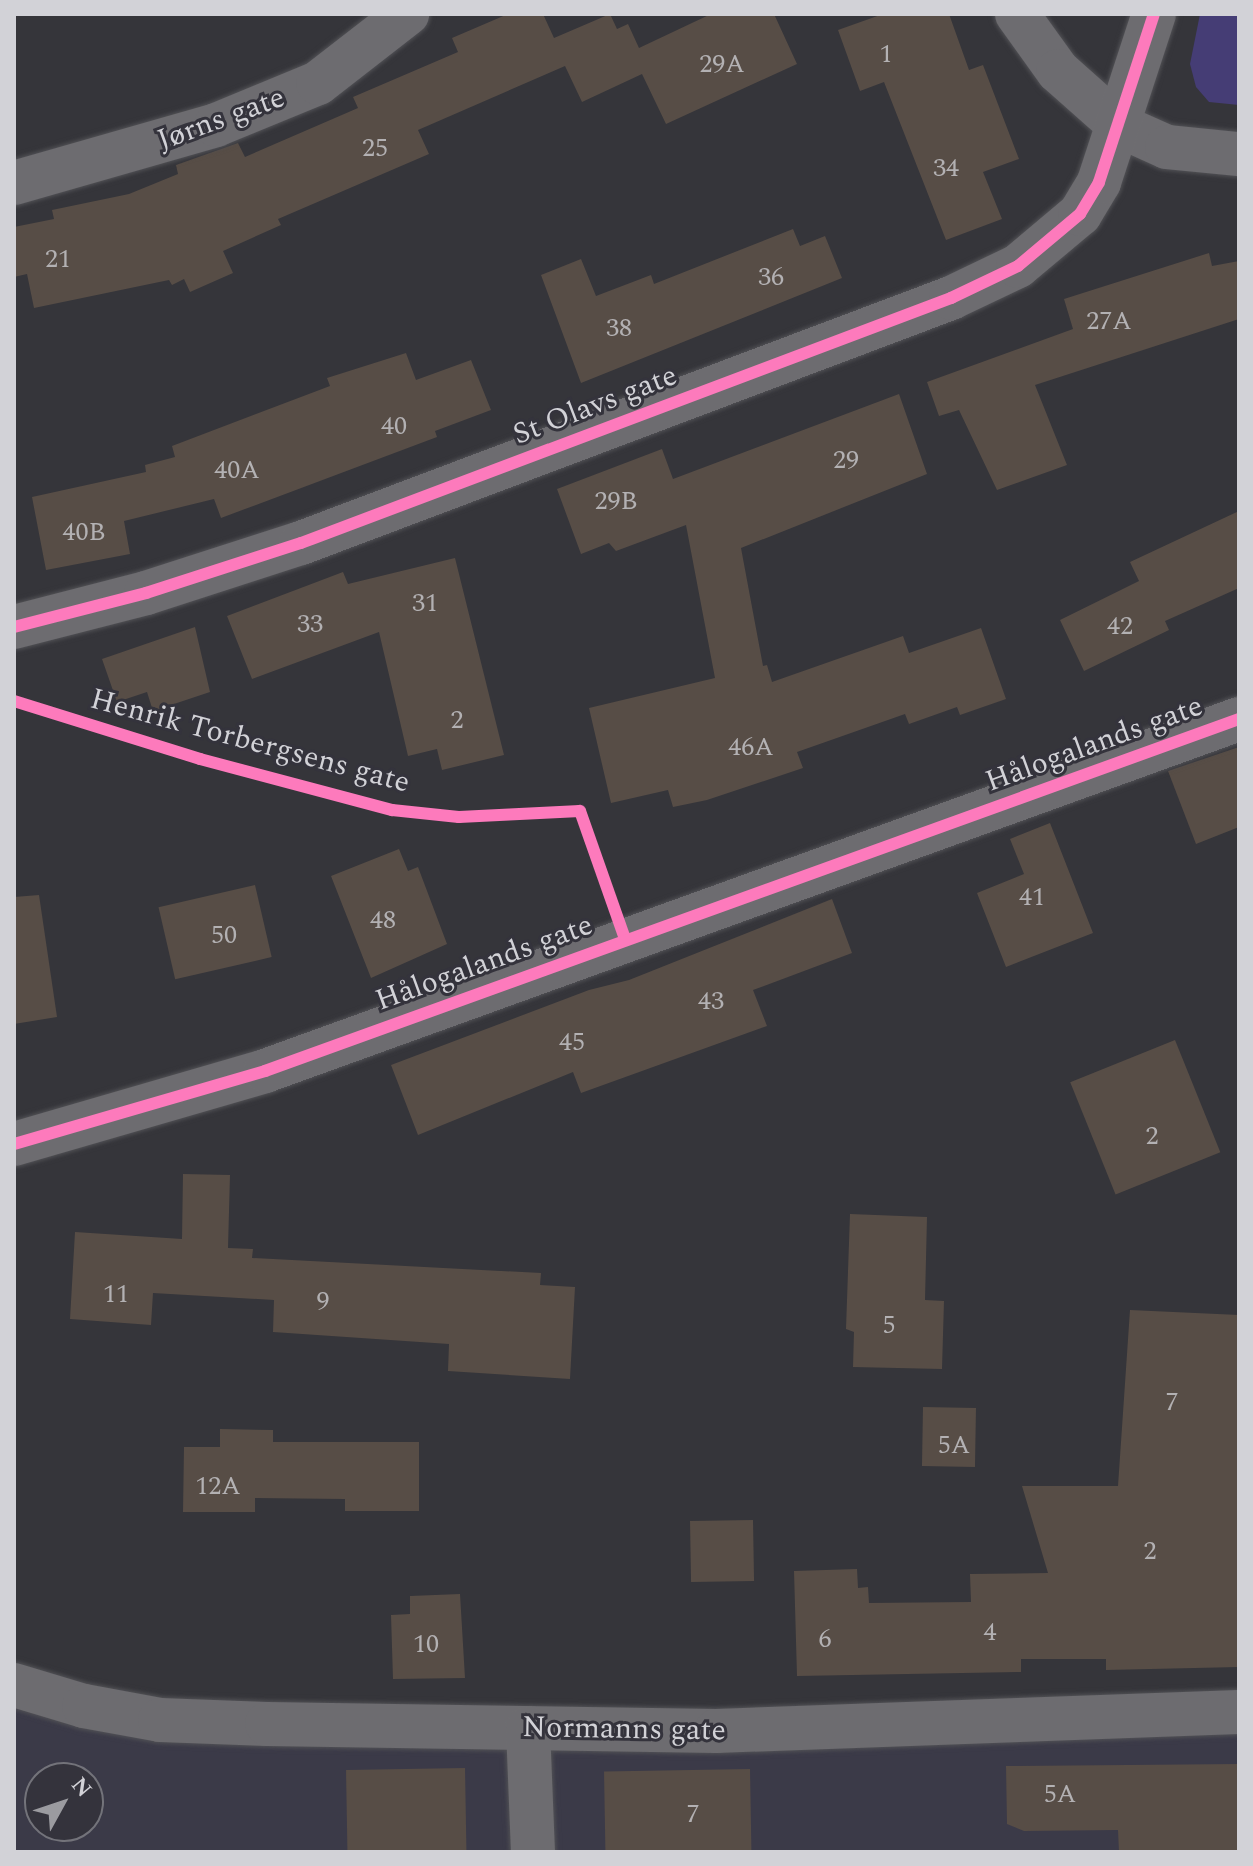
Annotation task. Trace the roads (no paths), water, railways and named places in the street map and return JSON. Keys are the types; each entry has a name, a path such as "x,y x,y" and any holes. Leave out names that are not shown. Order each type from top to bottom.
{"street":[{"name":"Jørns gate","path":"14,183 216,125 318,83 407,14"},
{"path":"1017,14 1058,71 1120,126 1167,147 1239,154"},
{"name":"St Olavs gate","path":"14,627 101,607 287,548 951,298 1018,266 1061,233 1099,182 1120,126 1154,14"},
{"name":"Hålogalands gate","path":"14,1144 265,1071 1239,719"},
{"name":"Normanns gate","path":"14,1685 84,1706 160,1720 716,1731 1239,1712"},
{"path":"528,1728 533,1852"}]}
